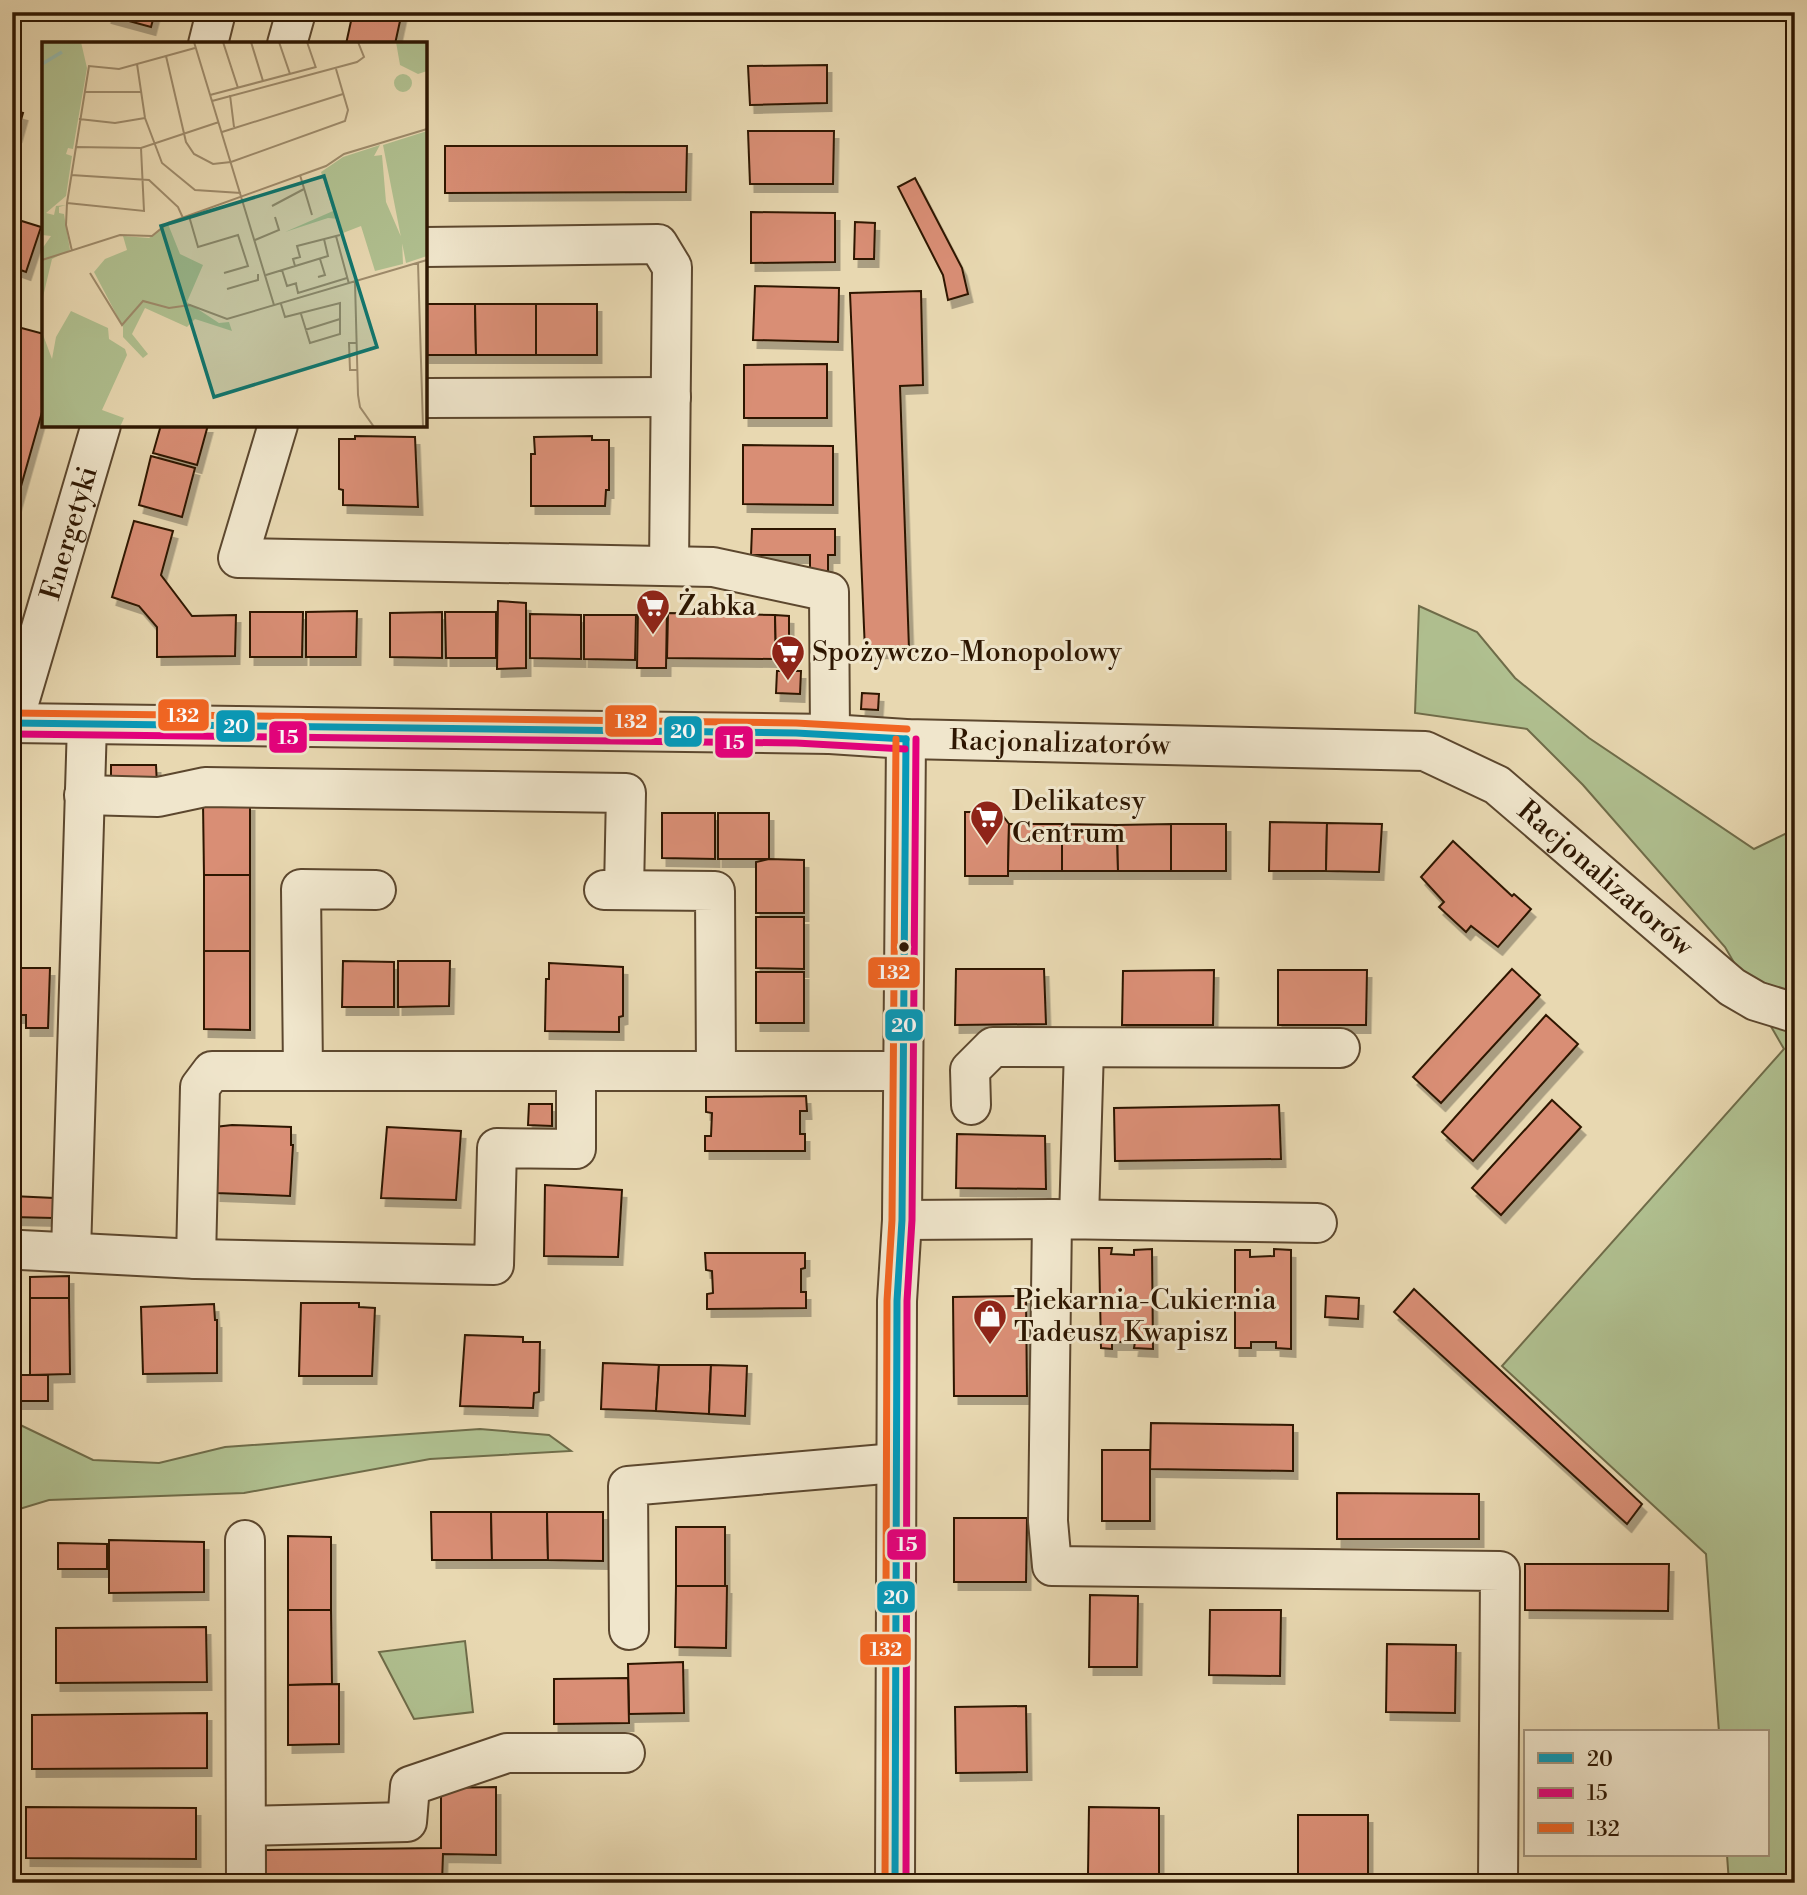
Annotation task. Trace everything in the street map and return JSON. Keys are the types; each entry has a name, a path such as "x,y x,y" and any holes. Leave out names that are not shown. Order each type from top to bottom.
{"street":[{"path":"208,42 216,12"},
{"path":"288,42 296,12"},
{"path":"427,247 658,244 672,267 669,566"},
{"path":"427,398 671,397"},
{"name":"Energetyki","path":"13,723 100,427"},
{"path":"277,427 238,558 713,567 829,592 830,734"},
{"name":"Racjonalizatorów","path":"13,723 830,734 1424,751 1497,785 1732,987 1756,1001 1795,1013"},
{"path":"71,1252 87,724"},
{"path":"895,1883 897,1301 902,1220 906,738"},
{"path":"84,795 158,797 205,786 626,793 614,890 715,891 716,1072"},
{"path":"303,1071 300,889 376,890"},
{"path":"971,1105 970,1070 993,1047 1340,1048"},
{"path":"1084,1048 1066,1219 1048,1521 1052,1566 1500,1570 1498,1883"},
{"path":"196,1259 200,1087 212,1071 903,1071"},
{"path":"21,1250 196,1259 494,1265 497,1148 576,1149 576,1072"},
{"path":"902,1220 1066,1219 1317,1223"},
{"path":"629,1630 628,1486 897,1463"},
{"path":"245,1541 246,1883"},
{"path":"246,1826 407,1822 410,1786 507,1753 625,1752"}],"green space":[{"path":"1419,606 1477,632 1515,678 1589,738 1754,849 1795,829 1795,1881 1729,1883 1727,1856 1769,1856 1769,1730 1719,1730 1706,1554 1502,1366 1784,1049 1725,947 1583,785 1527,729 1415,713"},
{"path":"12,1421 93,1460 159,1463 225,1447 480,1429 549,1435 571,1451 430,1459 244,1493 49,1500 16,1510 12,1548"},
{"path":"465,1641 473,1712 414,1719 379,1652"}],"building":[{"path":"108,12 155,12 151,27 107,15"},
{"path":"353,12 402,12 395,42 346,42"},
{"path":"827,65 827,103 750,105 748,66"},
{"path":"12,110 23,113 17,134 12,133"},
{"path":"748,131 834,131 833,184 750,184"},
{"path":"445,146 687,146 686,192 445,193"},
{"path":"915,178 962,268 968,294 948,300 943,275 898,187"},
{"path":"751,212 835,213 835,262 751,263"},
{"path":"12,218 41,227 26,272 12,267"},
{"path":"855,222 875,223 874,259 854,259"},
{"path":"755,286 839,288 838,342 753,340"},
{"path":"921,291 923,385 900,386 909,649 865,651 850,293"},
{"path":"427,304 475,304 476,355 427,355"},
{"path":"475,304 536,304 536,355 476,355"},
{"path":"536,304 597,304 597,355 536,355"},
{"path":"14,326 42,333 42,412 12,518"},
{"path":"827,364 827,418 744,418 744,365"},
{"path":"160,427 207,427 197,465 153,453"},
{"path":"355,436 415,437 418,507 343,505 343,490 339,489 339,439 355,439"},
{"path":"592,436 592,440 609,440 609,490 606,490 605,506 531,506 531,454 535,454 534,437"},
{"path":"743,445 833,446 833,505 743,504"},
{"path":"151,456 195,468 182,517 139,505"},
{"path":"134,521 173,531 161,575 192,616 236,615 235,656 157,657 157,627 139,606 112,597"},
{"path":"752,529 835,529 835,555 828,555 828,571 810,571 810,555 751,555"},
{"path":"498,601 526,603 526,668 497,669"},
{"name":"Żabka","path":"667,607 666,668 637,668 638,608"},
{"path":"357,611 356,657 306,657 306,612"},
{"path":"250,612 303,612 302,657 250,657"},
{"path":"442,612 442,658 390,657 390,613"},
{"path":"445,612 496,612 496,658 446,658"},
{"path":"668,613 775,615 776,659 667,658"},
{"path":"530,614 581,615 581,659 530,658"},
{"path":"584,615 636,615 635,660 584,659"},
{"path":"775,615 789,616 789,660 776,659"},
{"name":"Spożywczo-Monopolowy","path":"777,671 801,671 800,694 776,693"},
{"path":"862,693 879,694 878,710 861,709"},
{"path":"111,765 156,765 157,785 111,784"},
{"path":"203,803 250,803 250,875 204,875"},
{"name":"Delikatesy Centrum","path":"965,812 1000,812 1009,824 1008,876 965,876"},
{"path":"662,813 715,813 715,859 662,858"},
{"path":"718,813 769,813 769,859 718,859"},
{"path":"1270,822 1327,823 1326,871 1269,871"},
{"path":"1327,823 1382,824 1379,872 1326,871"},
{"path":"1009,824 1062,824 1062,871 1008,871"},
{"path":"1062,824 1117,825 1118,871 1062,871"},
{"path":"1171,824 1226,824 1226,871 1171,871"},
{"path":"1171,824 1171,871 1118,871 1117,825"},
{"path":"1453,841 1512,896 1514,894 1531,909 1498,947 1471,926 1466,932 1439,907 1444,902 1421,877"},
{"path":"769,859 804,860 804,913 756,913 756,862"},
{"path":"204,875 250,875 250,951 204,951"},
{"path":"756,917 804,917 804,969 756,968"},
{"path":"204,951 250,951 250,1030 204,1029"},
{"path":"343,961 394,962 394,1007 342,1007"},
{"path":"398,961 450,961 449,1006 398,1007"},
{"path":"549,963 623,967 623,1016 619,1017 619,1032 545,1031"},
{"path":"12,968 50,968 48,1028 26,1028 26,1015 12,1015"},
{"path":"956,969 1044,969 1046,1024 955,1025"},
{"path":"1512,969 1540,995 1441,1103 1413,1077"},
{"path":"1214,970 1213,1025 1122,1025 1123,971"},
{"path":"1278,970 1367,970 1366,1025 1278,1025"},
{"path":"756,972 804,972 804,1023 756,1023"},
{"path":"1546,1015 1578,1044 1473,1161 1442,1132"},
{"path":"806,1096 807,1111 800,1111 800,1134 805,1134 805,1151 705,1151 705,1136 711,1136 712,1113 706,1112 706,1097"},
{"path":"1552,1100 1581,1127 1501,1215 1472,1188"},
{"path":"529,1104 552,1104 552,1126 528,1125"},
{"path":"1279,1105 1281,1159 1115,1161 1114,1108"},
{"path":"215,1127 291,1127 293,1145 290,1196 216,1193"},
{"path":"387,1127 461,1131 456,1200 381,1198"},
{"path":"957,1134 1045,1136 1046,1189 956,1188"},
{"path":"545,1185 622,1190 618,1257 544,1256"},
{"path":"12,1196 54,1198 53,1218 12,1217"},
{"path":"1099,1248 1112,1248 1111,1254 1134,1255 1134,1250 1152,1249 1153,1349 1134,1348 1135,1342 1112,1342 1112,1349 1101,1348"},
{"path":"1274,1249 1291,1250 1291,1349 1276,1348 1276,1342 1251,1342 1251,1348 1235,1348 1235,1250 1250,1250 1250,1257 1274,1256"},
{"path":"705,1253 805,1253 805,1268 801,1269 801,1292 806,1292 806,1308 707,1309 707,1294 713,1293 712,1271 706,1270"},
{"path":"69,1276 69,1298 30,1298 30,1277"},
{"path":"1414,1289 1642,1504 1627,1524 1394,1312"},
{"name":"Piekarnia-Cukiernia Tadeusz Kwapisz","path":"1026,1296 1027,1396 954,1396 953,1297"},
{"path":"1326,1296 1359,1298 1358,1319 1325,1317"},
{"path":"30,1298 69,1298 70,1374 30,1375"},
{"path":"301,1303 359,1303 359,1307 375,1308 372,1376 299,1376"},
{"path":"214,1304 217,1320 217,1373 143,1374 141,1307"},
{"path":"465,1335 523,1337 523,1342 540,1342 539,1392 534,1393 533,1408 460,1406"},
{"path":"603,1363 659,1365 656,1411 601,1409"},
{"path":"659,1365 711,1365 709,1414 656,1411"},
{"path":"711,1365 747,1366 745,1416 709,1414"},
{"path":"12,1375 48,1375 48,1401 12,1401"},
{"path":"1151,1423 1293,1425 1293,1471 1150,1469"},
{"path":"1102,1450 1150,1450 1150,1521 1102,1521"},
{"path":"1337,1493 1479,1494 1479,1539 1337,1539"},
{"path":"431,1512 491,1512 492,1560 432,1560"},
{"path":"491,1512 547,1512 548,1560 492,1560"},
{"path":"547,1512 603,1512 603,1561 548,1560"},
{"path":"954,1518 1027,1518 1026,1582 954,1582"},
{"path":"676,1527 725,1527 725,1586 676,1586"},
{"path":"288,1536 331,1537 331,1610 288,1610"},
{"path":"109,1540 204,1542 204,1592 109,1593"},
{"path":"58,1543 107,1544 107,1569 58,1569"},
{"path":"1525,1564 1669,1564 1668,1611 1525,1610"},
{"path":"676,1586 727,1586 726,1648 675,1647"},
{"path":"1090,1595 1138,1596 1137,1667 1089,1667"},
{"path":"288,1610 331,1610 332,1684 288,1685"},
{"path":"1210,1610 1281,1610 1280,1676 1209,1675"},
{"path":"206,1627 207,1682 56,1683 56,1628"},
{"path":"1387,1644 1456,1645 1455,1713 1386,1712"},
{"path":"683,1662 684,1713 629,1714 628,1664"},
{"path":"628,1678 629,1723 554,1724 554,1679"},
{"path":"339,1684 339,1744 288,1745 288,1685"},
{"path":"1026,1706 1027,1772 956,1773 955,1707"},
{"path":"207,1713 207,1768 32,1769 32,1715"},
{"path":"496,1787 496,1855 443,1854 442,1883 266,1883 266,1850 441,1848 441,1788"},
{"path":"26,1807 196,1808 196,1859 26,1858"},
{"path":"1089,1807 1159,1808 1159,1875 1088,1874"},
{"path":"1298,1815 1368,1815 1368,1881 1298,1881"}],"transit line":[{"name":"132","path":"12,713 796,723 907,729"},
{"name":"20","path":"12,723 796,733 906,739"},
{"name":"15","path":"12,734 796,743 905,749"},
{"name":"132","path":"885,1883 887,1301 892,1220 896,739"},
{"name":"20","path":"895,1883 897,1301 902,1220 906,739"},
{"name":"15","path":"906,1883 907,1301 912,1220 916,739"}],"place":[{"name":"Żabka","path":"653,636"},
{"name":"Spożywczo-Monopolowy","path":"788,682"},
{"name":"Delikatesy Centrum","path":"987,847"},
{"name":"Piekarnia-Cukiernia Tadeusz Kwapisz","path":"990,1346"}]}
